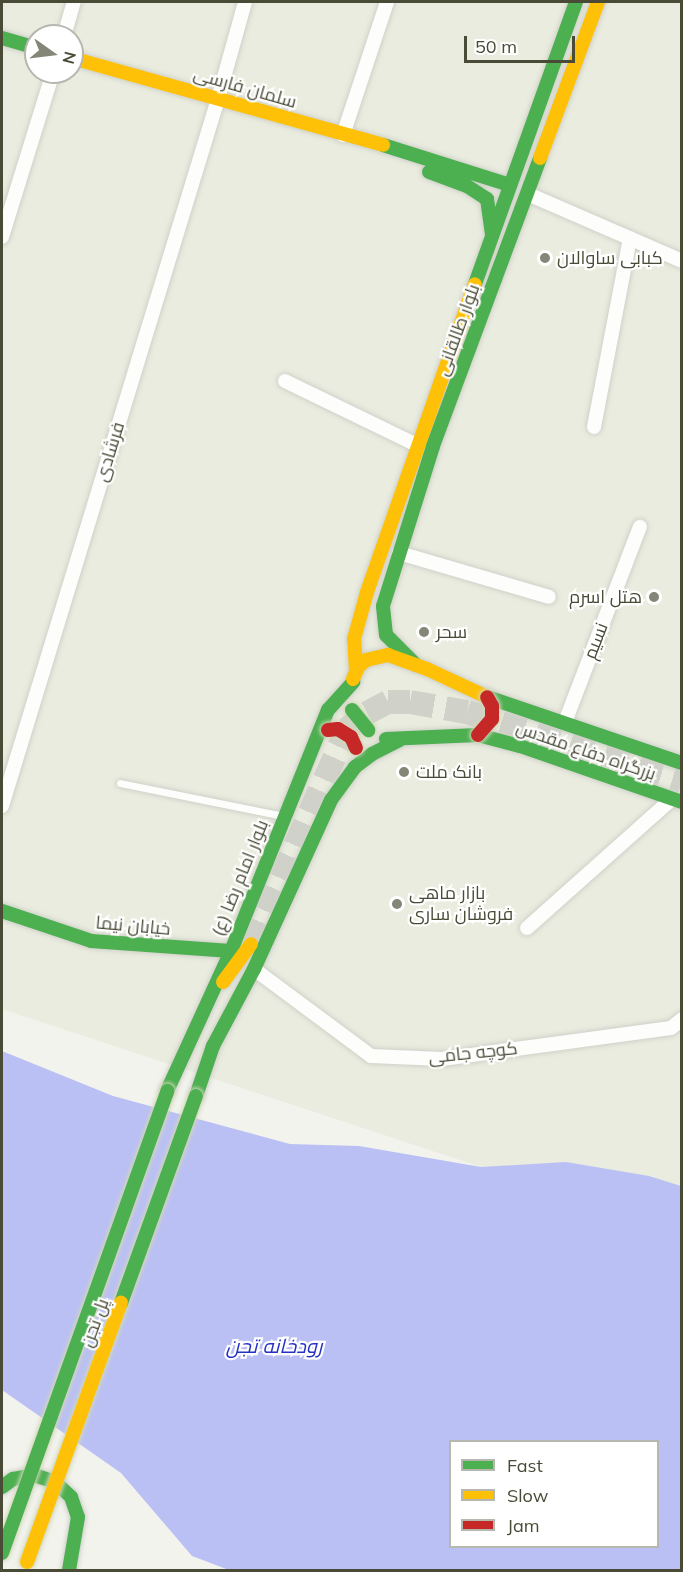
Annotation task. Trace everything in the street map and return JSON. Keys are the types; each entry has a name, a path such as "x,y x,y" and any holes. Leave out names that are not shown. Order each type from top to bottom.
{"main road":[{"name":"بلوار طالقانی","path":"400,740 380,738 368,730 352,710 354,639 417,445 576,2"},
{"name":"بلوار طالقانی","path":"416,665 386,635 383,606 433,446 598,2"},
{"path":"2,38 24,44"},
{"name":"سلمان فارسی","path":"84,61 510,185"},
{"name":"سلمان فارسی","path":"409,154 420,169 467,186 486,200 492,236"},
{"path":"510,185 525,200"},
{"name":"بلوار امام رضا (ع)","path":"167,1091 231,951 328,710 366,660 382,655 416,665"},
{"name":"بزرگراه دفاع مقدس","path":"416,665 487,697 681,763"},
{"path":"478,735 485,730 492,719 492,706 487,697"},
{"path":"511,744 497,734 496,722 503,711 520,708"},
{"path":"254,969 331,800 352,771 357,760 356,748 351,737 338,729 328,730 312,745"},
{"name":"بزرگراه دفاع مقدس","path":"400,740 478,735 676,800"},
{"path":"352,771 372,754 400,740"},
{"name":"خیابان نیما","path":"2,911 91,941 231,951"},
{"path":"212,993 227,978 251,944"},
{"name":"پل تجن","path":"26,1566 213,1046 254,969"},
{"name":"پل تجن","path":"2,1555 167,1091"},
{"path":"2,1487 12,1479 34,1475 55,1482 71,1497 78,1517 69,1570"}],"street":[{"path":"68,24 74,2"},
{"name":"فرشادی","path":"2,806 218,99 245,2"},
{"path":"342,135 387,2"},
{"path":"2,237 48,84"},
{"path":"525,200 630,238 681,261"},
{"path":"594,428 630,238"},
{"path":"285,381 417,445"},
{"name":"نسیم","path":"565,722 640,527"},
{"path":"399,553 549,597"},
{"path":"527,928 676,800"},
{"name":"کوچه جامی","path":"254,969 371,1056 442,1059 671,1028 681,1019"}],"lane":[{"path":"120,783 284,816"}],"shaded area":[{"path":"2,2 681,2 681,1195 481,1167 2,1009"}],"water":[{"name":"رودخانه تجن","path":"2,1051 113,1096 290,1144 359,1146 481,1167 566,1162 649,1176 681,1186 681,1570 229,1570 192,1556 121,1473 2,1390"}],"tunnel":[{"path":"251,944 347,729 367,713 388,702 410,702 467,712 682,781"}],"traffic: fast":[{"path":"475,284 576,2"},
{"path":"2,38 24,44"},
{"path":"383,145 510,185"},
{"path":"416,665 386,635 383,606 433,446 540,158"},
{"path":"429,172 467,186 487,199 492,236"},
{"path":"167,1091 231,951 328,710 353,682"},
{"path":"487,697 682,763"},
{"path":"352,710 368,730"},
{"path":"386,739 478,735 520,746 682,802"},
{"path":"196,1096 213,1046 254,969 331,800 355,767 372,754 400,740"},
{"path":"2,911 91,941 231,951"},
{"path":"2,1553 167,1091"},
{"path":"121,1303 196,1096"},
{"path":"2,1487 13,1479 34,1475 55,1482 71,1497 78,1517 69,1570"}],"traffic: slow":[{"path":"540,158 598,2"},
{"path":"84,61 383,145"},
{"path":"356,672 354,639 367,592 475,284"},
{"path":"353,679 358,667 366,660 388,655 427,669 487,697"},
{"path":"223,982 251,944"},
{"path":"27,1562 121,1303"}],"traffic: jam":[{"path":"478,735 492,719 492,706 487,697"},
{"path":"328,730 338,729 351,737 356,748"}],"place":[{"name":"کبابی ساوالان","path":"545,258"},
{"name":"هتل اسرم","path":"654,597"},
{"name":"سحر","path":"424,632"},
{"name":"بانک ملت","path":"404,772"},
{"name":"بازار ماهی فروشان ساری","path":"397,904"}]}
